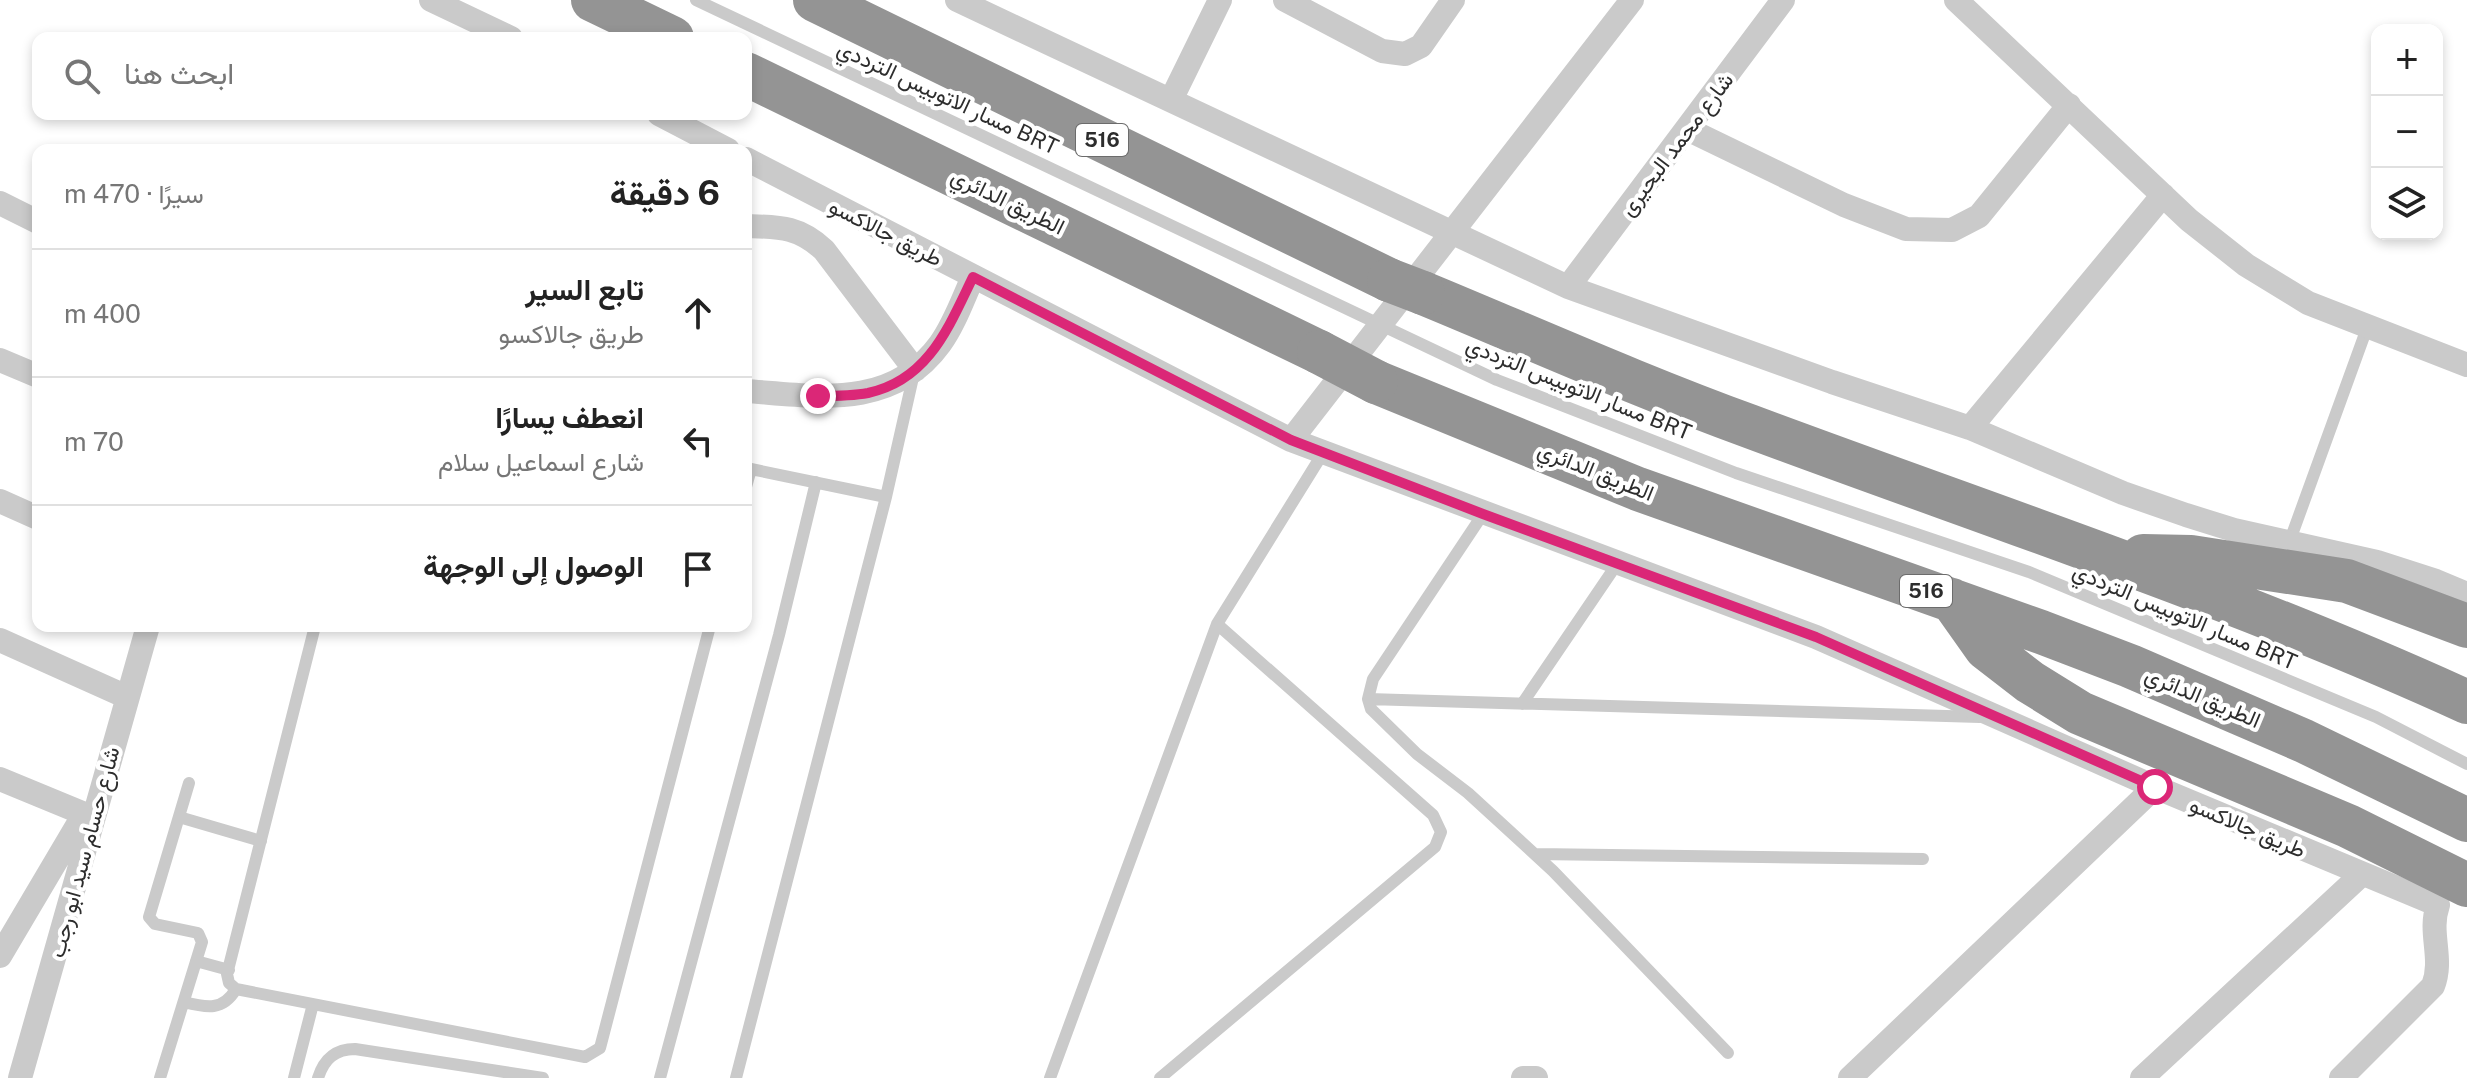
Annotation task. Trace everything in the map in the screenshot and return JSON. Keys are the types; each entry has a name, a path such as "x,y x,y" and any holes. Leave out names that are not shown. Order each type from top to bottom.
{"highway":[{"path":"593,0 660,32"},
{"name":"516","path":"815,0 1406,286 1746,425 2111,556 2325,639 2467,702"},
{"name":"الطريق الدائري","path":"752,77 1376,382 1638,489 2056,637 2319,747 2467,820"},
{"path":"2111,556 2191,557 2347,581 2467,626"},
{"path":"1952,600 1986,648 2030,682 2080,713 2348,826 2452,895"}],"street":[{"path":"431,0 498,32"},
{"path":"957,0 1568,287 1970,428 2148,502 2234,530 2407,570 2467,594"},
{"path":"1171,100 1220,0"},
{"path":"1285,0 1382,51 1405,54 1421,46 1453,0"},
{"path":"1291,440 1632,0"},
{"name":"شارع محمد البحيرى","path":"1568,287 1783,0"},
{"path":"1956,0 2217,243 2276,285 2308,303 2467,365"},
{"path":"1687,129 1856,210 1906,229 1952,230 1979,216 2069,105"},
{"path":"670,120 716,144"},
{"name":"طريق جالاكسو","path":"752,162 1291,440 1816,637 2361,875 2452,895"},
{"path":"1970,428 2163,195"},
{"path":"0,203 32,219"},
{"path":"752,226 793,229 810,237 824,250 915,370"},
{"path":"752,391 818,396 870,393 894,384 915,370 942,342 973,277"},
{"path":"0,360 32,373"},
{"path":"0,501 32,515"},
{"name":"شارع حسام سيد ابو رجب","path":"20,1078 88,815 146,632"},
{"path":"0,640 127,697"},
{"path":"0,779 88,815 0,956"},
{"path":"1850,1078 2155,787"},
{"path":"2142,1078 2361,875"},
{"path":"2341,1078 2433,986 2439,965 2433,930 2452,895"},
{"path":"1523,1078 1536,1078"}],"lane":[{"name":"مسار الاتوبيس الترددي BRT","path":"696,0 1497,380 1736,473 2029,572 2376,717 2467,764"},
{"path":"2289,543 2367,328"},
{"path":"736,1078 886,497 915,370"},
{"path":"1050,1078 1217,624 1323,453"},
{"path":"752,470 886,497"},
{"path":"660,1078 779,635 816,482"},
{"path":"1483,514 1373,679 1368,699 1371,709 1417,754 1468,793 1535,854 1728,1053"},
{"path":"1522,704 1617,564"},
{"path":"1160,1078 1435,847 1441,832 1433,815 1217,624"},
{"path":"313,632 229,970 229,983 236,989 578,1057 596,1053 600,1048 708,632"},
{"path":"1368,699 2003,718"},
{"path":"160,1078 202,942 198,933 155,924 149,917 189,783"},
{"path":"179,817 261,841"},
{"path":"1535,854 1923,859"},
{"path":"196,961 229,970"},
{"path":"184,1002 214,1007 227,1001 236,989"},
{"path":"294,1078 313,1004"},
{"path":"318,1078 329,1057 345,1049 355,1049 543,1078"}],"route":[{"path":"818,396 870,393 894,384 915,370 942,342 973,277 1291,440 1816,637 2155,787"}]}
